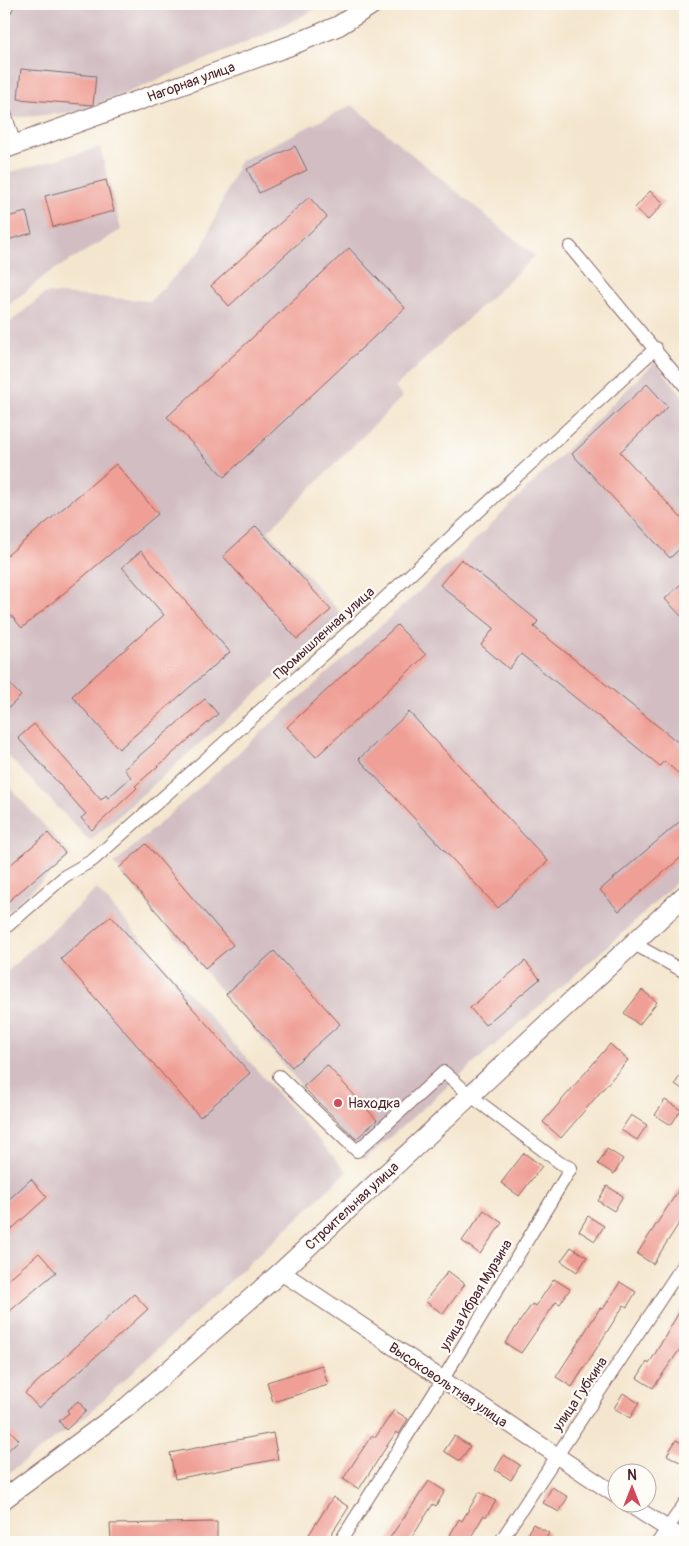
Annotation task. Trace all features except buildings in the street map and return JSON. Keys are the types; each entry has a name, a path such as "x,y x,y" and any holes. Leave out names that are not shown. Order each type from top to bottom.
{"main road":[{"name":"Нагорная улица","path":"9,147 292,45 338,26 353,9 373,4"},
{"name":"Строительная улица","path":"4,1499 127,1407 281,1272 685,895"}],"street":[{"path":"4,12 8,4"},
{"path":"4,110 9,147"},
{"path":"570,247 656,348 685,386"},
{"name":"Промышленная улица","path":"4,929 65,876 94,860 348,632 656,348"},
{"path":"634,944 685,972"},
{"path":"279,1076 356,1151 444,1072 471,1096"},
{"name":"улица Ибрая Мурзина","path":"340,1542 443,1379 571,1168 560,1163 471,1096"},
{"name":"улица Губкина","path":"500,1542 685,1262"},
{"name":"Высоковольтная улица","path":"281,1272 606,1489"},
{"path":"658,1542 685,1503"},
{"path":"645,1514 685,1540"}],"shaded area":[{"path":"4,4 326,4 260,37 83,111 4,119"},
{"path":"352,105 535,256 395,387 402,397 268,531 343,616 90,841 4,752 4,327 46,293 150,301 201,250 240,161"},
{"path":"100,147 121,230 47,274 4,309 4,174"},
{"path":"655,362 685,399 685,874 626,930 364,1160 114,864 463,552"},
{"path":"4,781 71,855 4,915"},
{"path":"97,889 347,1172 85,1417 4,1476 4,974"}],"place":[{"name":"Находка","path":"338,1103"}]}
